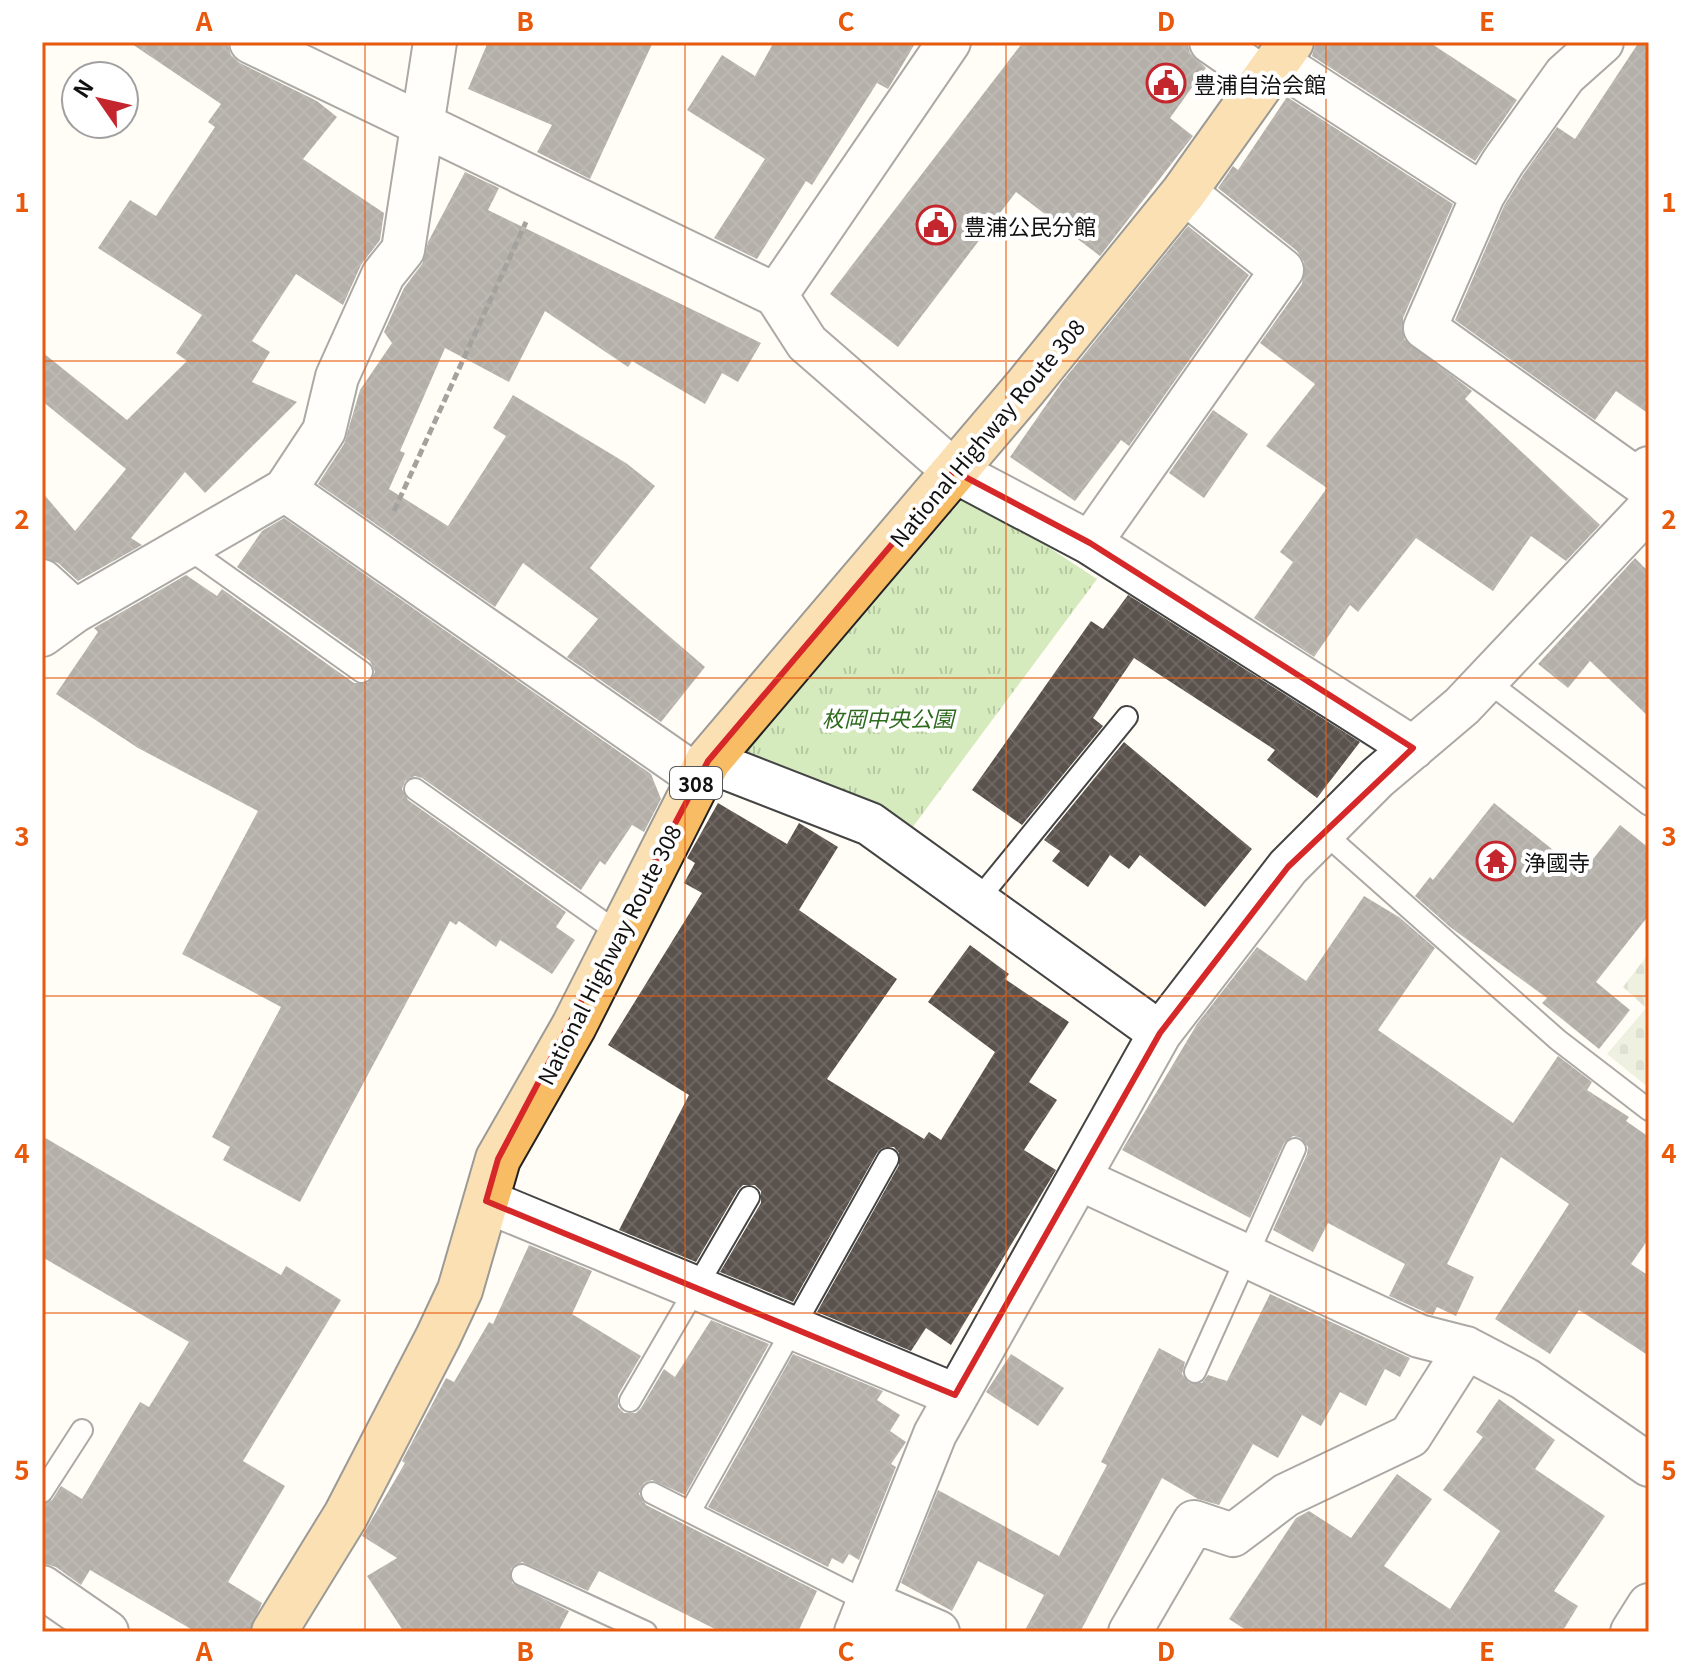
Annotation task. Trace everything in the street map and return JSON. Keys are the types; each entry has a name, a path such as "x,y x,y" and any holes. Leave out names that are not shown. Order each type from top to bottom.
{"highway":[{"name":"National Highway Route 308","path":"274,1632 346,1515 438,1337 460,1290 498,1159 574,1026 704,769 1184,192 1277,61"}],"street":[{"path":"251,42 776,295 807,343 954,471 1090,543 1413,748"},
{"path":"42,635 75,611 285,490 324,431 337,377 383,275 403,250 435,42"},
{"path":"776,295 949,42"},
{"path":"1211,42 1277,61 1483,195"},
{"path":"938,1632 862,1617 935,1434 1160,1033 1288,867 1487,681 1647,489 1425,328 1483,195 1565,75 1602,42"},
{"path":"1090,543 1282,270 1184,192"},
{"path":"285,490 704,769 870,824 1160,1033"},
{"path":"42,581 75,611"},
{"path":"1080,1179 1419,1336 1466,1348 1525,1379 1649,1465"},
{"path":"486,1201 955,1395"},
{"path":"1130,1632 1194,1522 1233,1535 1286,1495 1410,1436 1466,1348"},
{"path":"42,1587 107,1632"},
{"path":"1632,1632 1649,1605"}],"lane":[{"path":"186,547 362,672"},
{"path":"1487,681 1640,787 1649,805"},
{"path":"977,901 1127,717"},
{"path":"415,789 620,934"},
{"path":"1323,832 1558,1040 1649,1110"},
{"path":"1195,1372 1295,1149"},
{"path":"690,1512 888,1159"},
{"path":"630,1401 749,1197"},
{"path":"42,1492 82,1430"},
{"path":"652,1493 690,1512 862,1617"},
{"path":"522,1575 646,1632"}],"path":[{"path":"375,552 543,185"}],"highlighted area":[{"path":"954,471 1090,543 1413,748 1288,867 1160,1033 955,1395 486,1201 498,1159 708,761"}],"green space":[{"name":"枚岡中央公園","path":"967,494 1097,579 909,832 743,756"},
{"path":"1649,953 1649,1088 1607,1054 1646,1008 1623,987"}],"building":[{"path":"129,42 227,42 231,55 240,63 317,101 337,117 303,159 384,213 380,240 361,265 343,305 296,274 252,341 270,352 252,382 297,402 205,493 185,472 131,538 142,545 78,581 58,563 42,558 42,492 75,531 126,469 42,401 42,352 127,420 187,361 176,353 202,315 98,248 130,200 156,216 215,127 208,122 221,104"},
{"path":"488,42 653,42 590,179 537,152 552,125 468,89"},
{"path":"774,42 916,42 888,89 877,83 812,185 806,181 757,259 714,238 765,159 687,110 722,55 755,76"},
{"name":"豊浦公民分館","path":"1023,42 1187,42 1190,53 1206,68 1170,118 1193,136 1100,256 1016,192 898,347 830,294"},
{"path":"1316,42 1429,42 1517,100 1475,161 1312,56"},
{"path":"1639,42 1649,42 1649,414 1616,391 1595,420 1455,320 1504,206 1523,175 1557,127 1575,139"},
{"path":"1287,97 1453,204 1403,318 1404,339 1472,391 1465,399 1600,525 1566,561 1531,536 1493,591 1416,538 1358,612 1350,605 1314,657 1254,618 1293,562 1280,552 1327,488 1266,446 1315,384 1260,343 1302,284 1304,262 1297,251 1218,188 1233,166 1238,170"},
{"path":"465,172 499,188 488,210 761,343 738,382 722,373 705,404 632,361 628,367 545,311 509,382 445,348 400,451 405,453 389,489 448,526 506,436 493,428 513,395 626,463 655,486 590,568 705,667 661,722 567,657 598,619 523,563 495,607 318,484 344,444 360,390 392,343 384,332 404,288 422,264 428,242"},
{"path":"1188,226 1249,275 1129,446 1121,440 1075,501 1010,457 1062,382"},
{"path":"1213,410 1248,434 1204,498 1169,473"},
{"path":"284,518 651,774 661,799 644,832 632,825 605,865 600,861 581,890 422,778 415,776 405,781 402,789 408,800 566,912 556,927 575,940 552,974 500,940 496,947 459,921 456,925 450,921 300,1202 223,1160 230,1147 212,1137 281,1007 182,954 258,811 138,748 56,694 98,632 94,628 186,575 217,596 222,589 354,683 368,683 375,672 370,661 237,567 262,531"},
{"path":"1635,558 1649,572 1649,717 1590,661 1568,688 1538,664"},
{"path":"1128,595 1360,742 1317,798 1267,760 1275,750 1134,658 1093,718 1103,726 1022,825 972,790 1091,621 1103,629"},
{"path":"1124,742 1252,849 1205,907 1140,855 1129,869 1110,855 1088,887 1052,861 1060,851 1044,840"},
{"path":"718,803 787,844 799,823 838,847 799,910 897,979 827,1079 924,1139 929,1132 941,1140 995,1052 928,1002 970,945 1009,974 1005,979 1069,1022 1029,1082 1057,1100 1024,1150 1056,1170 951,1345 926,1328 911,1351 817,1312 899,1165 899,1153 894,1147 882,1148 877,1153 793,1302 720,1272 761,1203 761,1191 755,1185 743,1185 738,1190 696,1262 619,1230 689,1095 608,1045 702,893 684,883 695,863 687,858"},
{"path":"1494,803 1582,873 1620,825 1649,848 1649,915 1596,982 1630,1010 1599,1049 1542,1003 1547,998 1450,927 1415,896 1430,877 1433,880"},
{"path":"1364,896 1399,917 1435,948 1378,1030 1513,1123 1558,1056 1592,1082 1587,1090 1629,1117 1626,1121 1649,1137 1649,1238 1631,1264 1649,1276 1649,1356 1579,1310 1550,1354 1495,1319 1569,1204 1501,1157 1447,1264 1474,1277 1456,1316 1437,1307 1433,1315 1389,1296 1405,1264 1328,1223 1313,1252 1273,1230 1307,1154 1308,1147 1301,1138 1293,1136 1284,1143 1250,1218 1122,1150 1197,1024 1257,947 1306,981"},
{"path":"42,1136 281,1275 286,1266 341,1300 243,1461 285,1486 228,1582 262,1603 249,1632 196,1632 90,1570 81,1585 56,1567 42,1563 42,1505 52,1500 61,1486 82,1499 140,1402 149,1407 189,1342 42,1257"},
{"path":"529,1245 592,1271 572,1314 641,1356 618,1395 618,1407 624,1413 636,1413 641,1408 664,1369 675,1377 711,1320 769,1344 685,1495 652,1480 644,1483 639,1494 646,1505 817,1591 798,1632 721,1632 599,1571 588,1591 522,1562 511,1569 512,1583 569,1611 558,1632 404,1632 367,1576 397,1558 362,1536 405,1463 402,1461 446,1378 454,1382 489,1322 493,1324"},
{"path":"1270,1294 1410,1358 1400,1377 1385,1369 1366,1406 1340,1392 1321,1426 1302,1415 1278,1458 1253,1444 1219,1505 1198,1499 1162,1478 1080,1632 1024,1632 1044,1595 978,1561 952,1611 901,1583 938,1490 1059,1556 1107,1465 1101,1462 1159,1348 1185,1362 1182,1374 1189,1383 1202,1383 1208,1375 1227,1381"},
{"path":"793,1354 883,1391 877,1400 900,1415 890,1431 906,1442 891,1464 896,1467 859,1560 849,1554 843,1564 832,1558 828,1567 708,1507"},
{"path":"1011,1354 1064,1388 1038,1426 986,1392"},
{"path":"1499,1399 1555,1440 1535,1469 1605,1516 1554,1591 1578,1606 1562,1632 1249,1632 1229,1619 1296,1518 1309,1511 1351,1538 1397,1474 1432,1499 1384,1566 1450,1609 1500,1531 1443,1490 1483,1437 1476,1432"}],"place":[{"name":"豊浦自治会館","path":"1166,83"},
{"name":"豊浦公民分館","path":"936,225"},
{"name":"浄國寺","path":"1496,861"}]}
